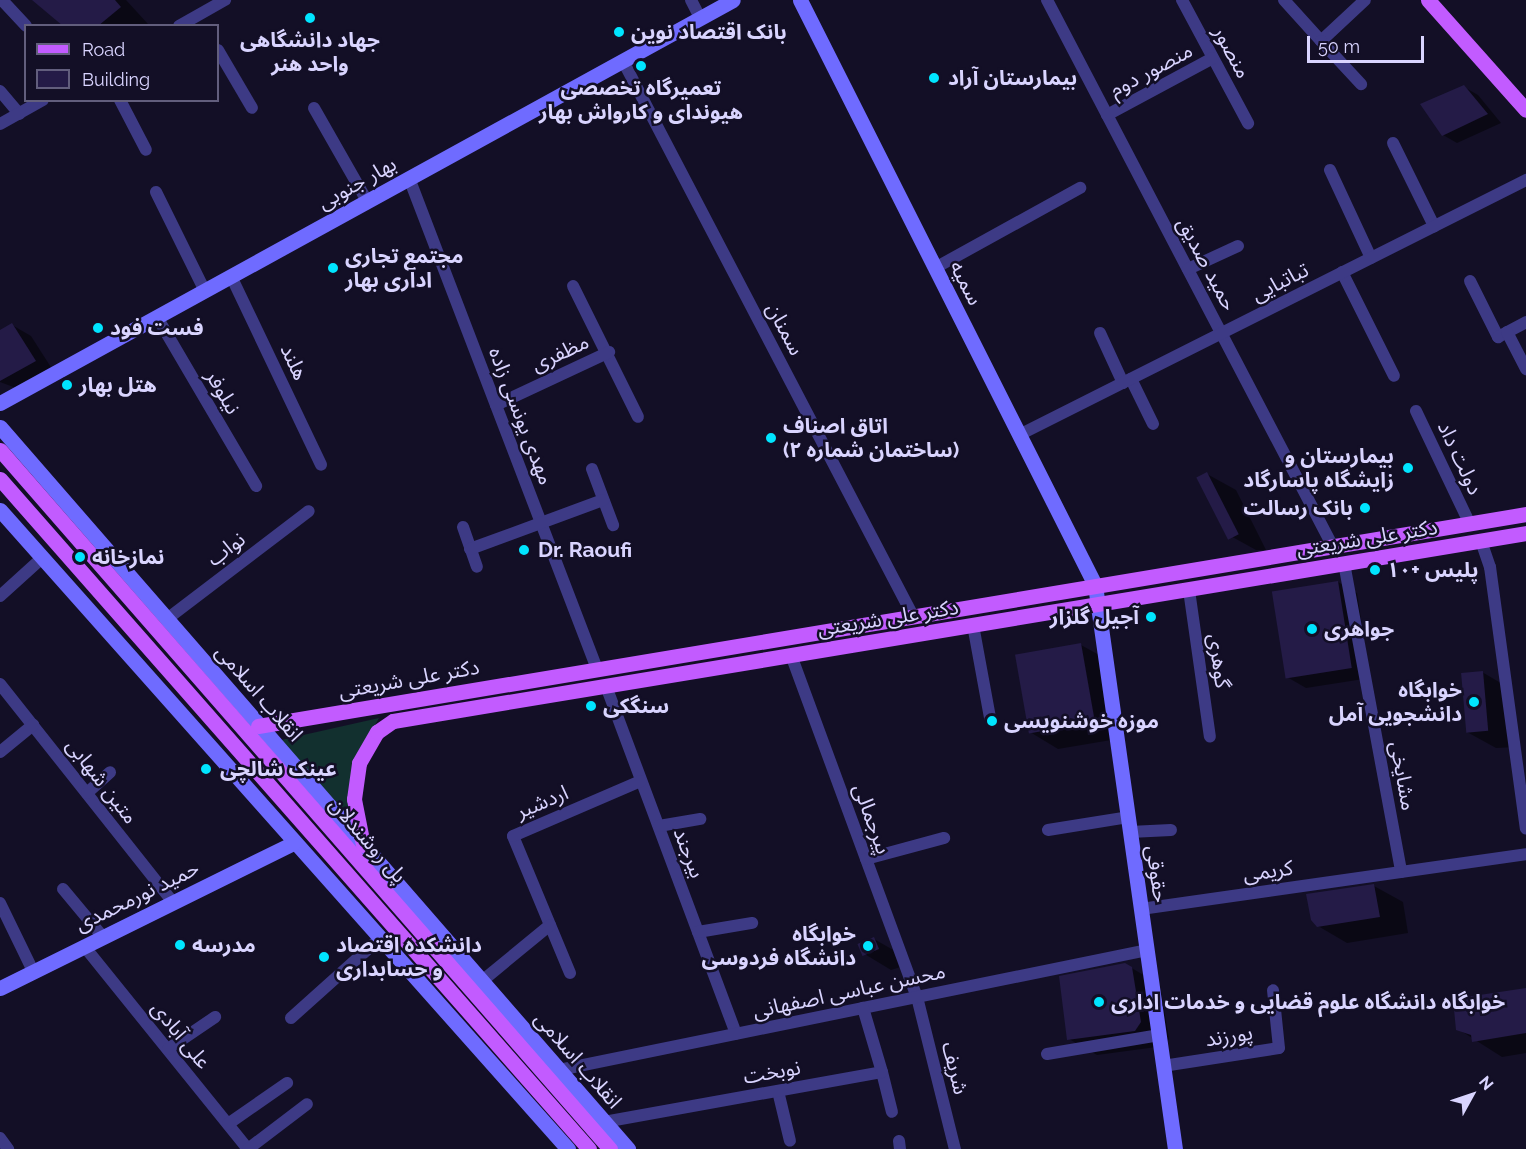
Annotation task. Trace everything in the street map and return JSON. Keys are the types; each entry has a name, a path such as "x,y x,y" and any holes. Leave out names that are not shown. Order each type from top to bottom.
{"main road":[{"name":"بهار جنوبی","path":"0,403 733,0"},
{"name":"سمیه","path":"800,0 1095,585 1098,605"},
{"path":"1428,0 1526,110"},
{"name":"انقلاب اسلامی","path":"0,428 628,1149"},
{"name":"پل روشندلان","path":"0,450 610,1149"},
{"name":"پل روشندلان","path":"0,479 589,1149"},
{"path":"0,510 233,776 568,1149"},
{"name":"دکتر علی شریعتی","path":"258,726 1526,514"},
{"path":"1469,522 1481,541"},
{"name":"دکتر علی شریعتی","path":"363,845 354,810 355,782 364,753 385,724 1526,533"},
{"path":"77,598 94,602 113,595 122,568"},
{"name":"حقوقی","path":"1098,605 1175,1149"},
{"path":"233,776 232,765 237,748 258,726"},
{"name":"حمید نورمحمدی","path":"0,988 293,843"}],"street":[{"path":"2,0 24,24"},
{"path":"200,20 225,0"},
{"path":"691,0 700,18"},
{"name":"حمید صدیق","path":"1047,0 1332,545"},
{"name":"منصور","path":"1182,0 1248,123"},
{"path":"1284,0 1361,84"},
{"path":"1321,41 1365,0"},
{"path":"219,52 252,108"},
{"name":"منصور دوم","path":"1107,115 1213,58"},
{"name":"سمنان","path":"623,61 913,616"},
{"path":"0,91 19,114"},
{"path":"0,124 40,102"},
{"path":"121,102 146,150"},
{"path":"314,108 367,201"},
{"path":"1393,143 1434,226"},
{"path":"1330,170 1371,258"},
{"name":"مهدی یونسی زاده","path":"410,178 597,669"},
{"name":"تباتبایی","path":"1019,435 1526,180"},
{"path":"935,268 1080,188"},
{"path":"156,192 205,291"},
{"path":"1188,269 1238,246"},
{"path":"1342,272 1394,376"},
{"name":"هلند","path":"231,276 321,465"},
{"path":"1470,281 1498,336 1526,322"},
{"path":"573,286 609,352 638,417"},
{"name":"نیلوفر","path":"157,317 256,486"},
{"path":"1507,332 1526,369"},
{"path":"1100,333 1153,424"},
{"name":"مظفری","path":"496,405 609,352"},
{"name":"دولت داد","path":"1416,411 1469,522"},
{"path":"592,468 613,525"},
{"path":"471,549 603,500"},
{"name":"نواب","path":"167,619 309,511"},
{"path":"463,527 477,567"},
{"path":"1481,541 1490,567 1520,738 1526,829"},
{"path":"0,596 42,558"},
{"name":"مشایخی","path":"1344,563 1401,872"},
{"name":"گوهری","path":"1189,590 1210,737"},
{"path":"973,625 990,718"},
{"name":"پیرجمالی","path":"791,655 917,997"},
{"name":"متین شهابی","path":"0,684 173,902"},
{"name":"بیرجند","path":"606,686 736,1034"},
{"path":"0,752 33,725"},
{"path":"87,793 110,772"},
{"name":"اردشیر","path":"570,973 513,836 641,781"},
{"path":"658,826 700,819"},
{"path":"1048,830 1129,824 1171,830"},
{"path":"866,859 944,838"},
{"path":"1401,872 1526,854"},
{"name":"کریمی","path":"1141,909 1401,872"},
{"path":"63,889 103,937"},
{"path":"0,903 33,971"},
{"path":"698,932 752,923"},
{"path":"482,981 549,925"},
{"path":"291,1018 379,939"},
{"name":"علی آبادی","path":"84,946 248,1149"},
{"name":"محسن عباسی اصفهانی","path":"559,1070 1147,950"},
{"name":"پورزند","path":"1163,1066 1279,1048 1273,990"},
{"name":"شریف","path":"917,997 955,1149"},
{"path":"863,1008 892,1112"},
{"path":"168,1049 215,1017"},
{"path":"1047,1054 1159,1035"},
{"name":"نوبخت","path":"604,1122 882,1072"},
{"path":"228,1124 287,1083"},
{"path":"778,1091 790,1141"},
{"path":"248,1149 307,1104"},
{"path":"0,1138 8,1149"}],"green space":[{"path":"379,718 353,764 348,816 281,740"}],"building":[{"path":"32,0 115,0 121,7 100,24 61,24"},
{"path":"1464,85 1488,114 1442,136 1420,104"},
{"path":"12,323 36,361 0,381 0,330"},
{"path":"1207,472 1239,534 1228,540 1196,477"},
{"name":"جواهری","path":"1338,581 1352,668 1286,678 1272,591"},
{"path":"1081,643 1095,722 1029,733 1015,655"},
{"name":"خوابگاه دانشجویی آمل","path":"1483,671 1488,731 1466,733 1461,673"},
{"path":"1374,884 1380,917 1317,927 1311,920 1306,894"},
{"name":"خوابگاه دانشگاه فردوسی","path":"874,937 879,949 863,956 857,944"},
{"name":"خوابگاه دانشگاه علوم قضایی و خدمات اداری","path":"1125,963 1132,967 1141,1022 1135,1031 1067,1040 1059,976"},
{"path":"1526,988 1526,1033 1472,1042 1471,1035 1456,1030 1453,999"}],"place":[{"name":"جهاد دانشگاهی واحد هنر","path":"310,18"},
{"name":"بانک اقتصاد نوین","path":"619,32"},
{"name":"تعمیرگاه تخصصی هیوندای و کارواش بهار","path":"641,66"},
{"name":"بیمارستان آراد","path":"934,78"},
{"name":"مجتمع تجاری اداری بهار","path":"333,268"},
{"name":"فست فود","path":"98,328"},
{"name":"هتل بهار","path":"67,385"},
{"name":"اتاق اصناف (ساختمان شماره ۲)","path":"771,438"},
{"name":"بیمارستان و زایشگاه پاسارگاد","path":"1408,468"},
{"name":"بانک رسالت","path":"1365,508"},
{"name":"Dr. Raoufi","path":"524,550"},
{"name":"نمازخانه","path":"80,557"},
{"name":"پلیس +۱۰","path":"1375,570"},
{"name":"آجیل گلزار","path":"1151,617"},
{"name":"جواهری","path":"1312,629"},
{"name":"خوابگاه دانشجویی آمل","path":"1474,702"},
{"name":"سنگکی","path":"591,706"},
{"name":"موزه خوشنویسی","path":"992,721"},
{"name":"عينک شالچی","path":"206,769"},
{"name":"مدرسه","path":"180,945"},
{"name":"خوابگاه دانشگاه فردوسی","path":"868,946"},
{"name":"دانشکده اقتصاد و حسابداری","path":"324,957"},
{"name":"خوابگاه دانشگاه علوم قضایی و خدمات اداری","path":"1099,1002"}]}
